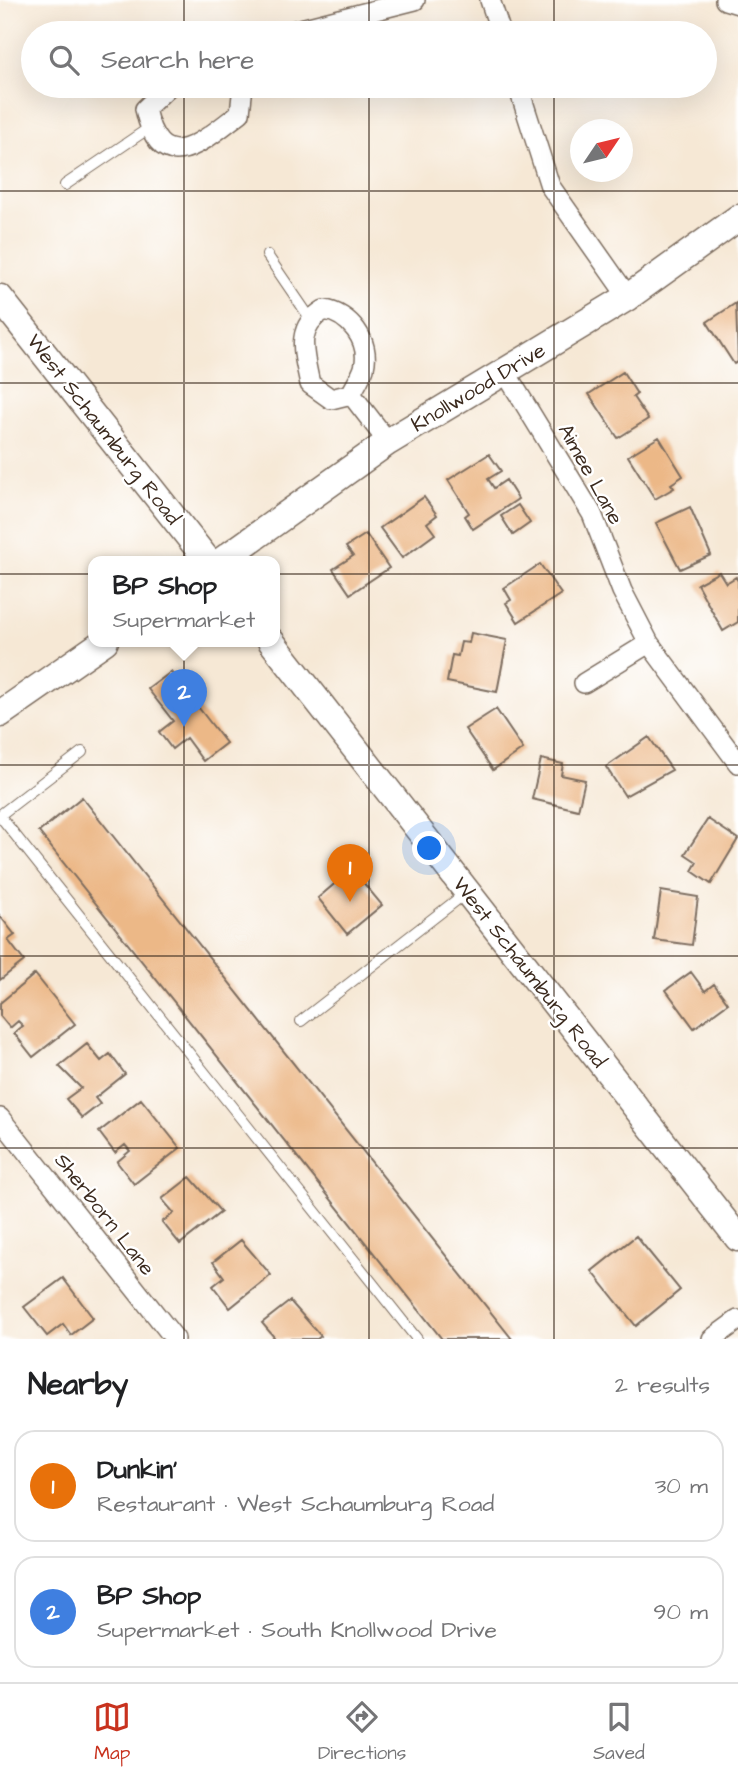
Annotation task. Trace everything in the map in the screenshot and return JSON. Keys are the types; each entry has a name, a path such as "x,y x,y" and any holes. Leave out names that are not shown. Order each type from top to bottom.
{"main road":[{"name":"Knollwood Drive","path":"228,556 388,442 628,297 738,218"},
{"name":"West Schaumburg Road","path":"0,298 204,556"},
{"path":"0,714 96,647"},
{"name":"West Schaumburg Road","path":"276,647 738,1238"}],"street":[{"path":"332,21 415,0"},
{"path":"490,0 497,21"},
{"path":"725,0 738,4"},
{"path":"156,98 145,109 149,128 158,145 170,151 186,150 240,113 242,98"},
{"path":"522,98 550,186 628,297"},
{"path":"324,310 338,312 351,321 364,352 364,367 351,394 331,399 310,384 303,349 304,333 310,318 324,310"},
{"name":"Aimee Lane","path":"504,370 592,514 622,591 649,643 738,763"},
{"path":"351,394 388,442"},
{"path":"584,683 649,643"},
{"name":"Sherborn Lane","path":"0,1118 172,1338"},
{"path":"712,1339 738,1320"}],"lane":[{"path":"65,185 149,128"},
{"path":"267,255 310,318"},
{"path":"82,752 0,815 417,1339"},
{"path":"301,1021 467,891"}],"building":[{"path":"736,303 738,362 734,364 707,322"},
{"path":"623,372 637,394 633,397 648,419 618,438 589,394"},
{"path":"659,437 683,476 671,484 674,488 655,499 628,456"},
{"path":"489,454 501,471 488,479 494,488 506,480 518,499 473,529 465,516 469,513 448,480"},
{"path":"424,497 437,515 427,523 435,534 402,558 380,528"},
{"path":"518,505 530,523 513,535 501,516"},
{"path":"690,507 711,555 680,569 656,523"},
{"path":"366,534 389,568 350,594 333,569 353,556 346,547"},
{"path":"540,564 561,594 518,622 506,603 511,600 504,588"},
{"path":"719,572 726,583 736,577 738,581 738,622 723,631 697,584"},
{"path":"471,633 507,640 497,692 447,682 452,655 458,656 461,642 469,643"},
{"path":"171,672 226,743 203,761 186,738 172,749 159,732 173,721 148,689"},
{"path":"496,709 523,749 493,770 465,729"},
{"path":"649,737 672,770 625,796 606,767"},
{"path":"541,759 563,764 561,775 585,780 578,810 532,799"},
{"path":"82,797 512,1339 442,1339 39,832"},
{"path":"708,819 738,839 711,884 692,871 697,862 685,854"},
{"path":"352,869 382,905 347,934 318,898"},
{"path":"661,891 698,897 692,945 654,940"},
{"path":"0,916 15,935 8,940 24,961 0,980"},
{"path":"691,972 705,991 714,984 728,1003 694,1028 666,990"},
{"path":"35,974 75,1024 33,1057 14,1033 23,1026 18,1021 10,1028 0,1016 0,1003"},
{"path":"87,1044 101,1061 110,1054 125,1074 95,1098 100,1104 82,1118 66,1099 81,1088 59,1066"},
{"path":"141,1099 180,1148 134,1184 117,1162 130,1151 125,1145 115,1153 99,1132"},
{"path":"190,1177 221,1212 180,1244 162,1222 174,1213 162,1199"},
{"path":"636,1236 680,1290 636,1326 592,1271"},
{"path":"241,1240 271,1275 230,1308 213,1286 224,1277 213,1262"},
{"path":"63,1278 93,1318 71,1335 63,1324 47,1336 24,1307"},
{"path":"290,1301 321,1336 317,1339 272,1339 274,1337 262,1323"}],"place":[{"name":"BP Shop","path":"184,727"},
{"name":"Dunkin'","path":"350,902"}]}
